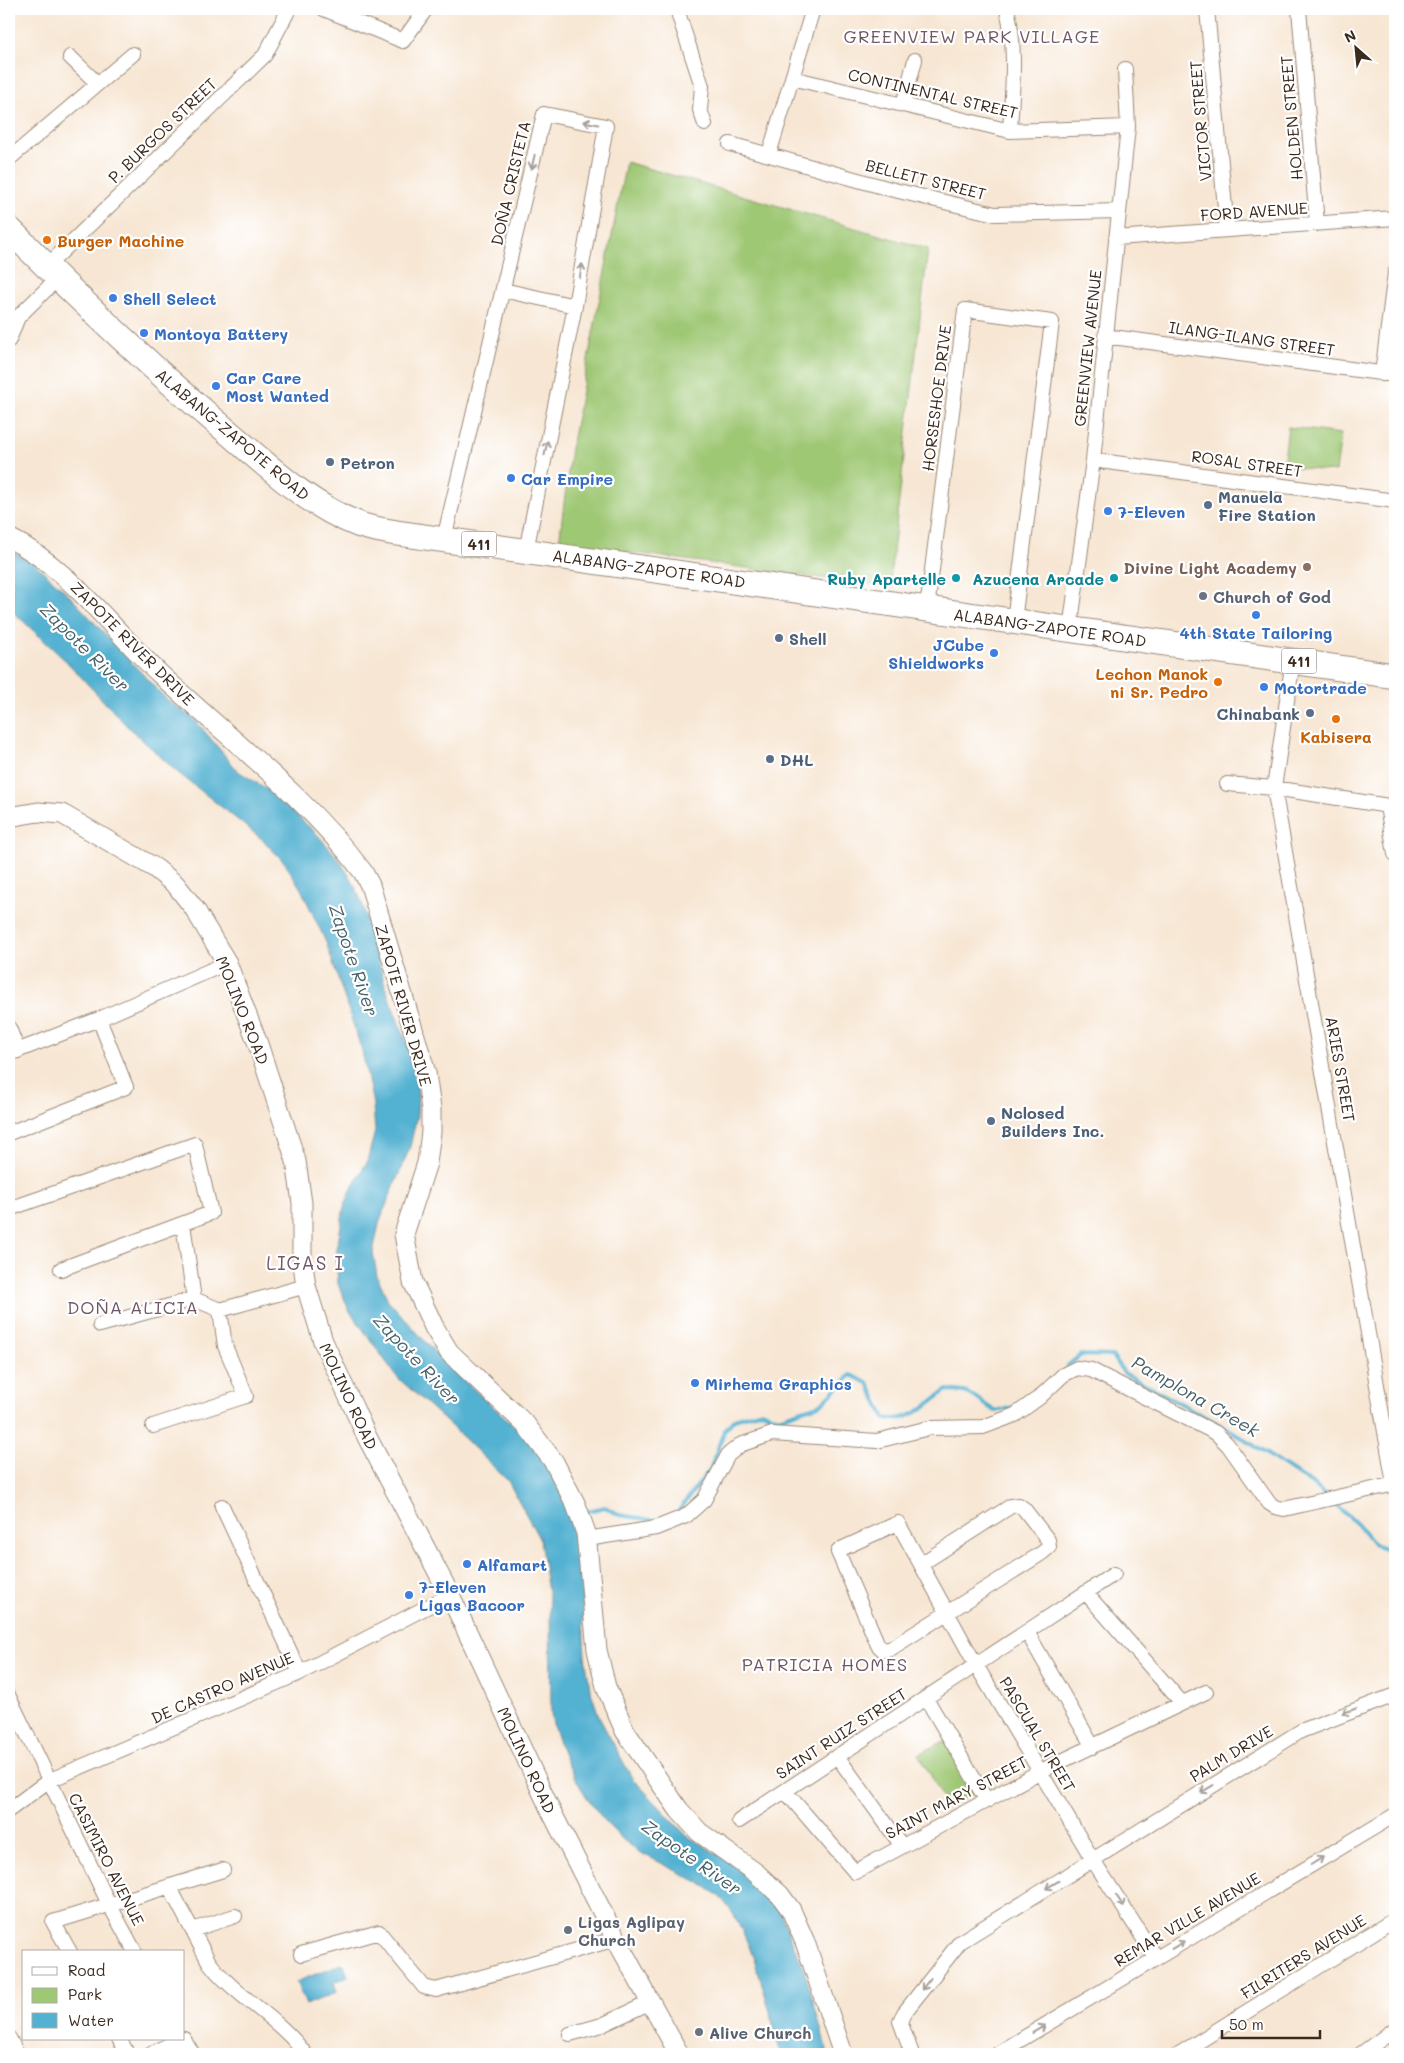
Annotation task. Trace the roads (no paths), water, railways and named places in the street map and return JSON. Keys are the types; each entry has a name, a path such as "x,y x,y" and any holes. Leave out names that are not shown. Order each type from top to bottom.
{"highway":[{"name":"ALABANG-ZAPOTE ROAD","path":"9,229 134,352 294,489 335,514 362,526 397,533 444,538 1395,676"}],"main road":[{"name":"ZAPOTE RIVER DRIVE","path":"9,538 39,556 62,573 158,672 292,792 364,872 370,885 426,1074 431,1109 431,1132 427,1163 404,1234 413,1282 434,1327 449,1352 534,1434 554,1462 576,1505 587,1536 592,1616 597,1650 606,1687 625,1731 679,1810 699,1832 756,1873 780,1895 791,1910 805,1942 843,2054"},
{"name":"MOLINO ROAD","path":"9,817 38,812 62,814 155,868 176,884 194,908 227,963 258,1044 298,1168 302,1203 302,1257 306,1286 323,1341 367,1437 450,1595 550,1809 677,2053"}],"street":[{"name":"P. BURGOS STREET","path":"9,340 18,317 52,272 265,55 289,9"},
{"path":"324,9 403,40 426,9"},
{"path":"680,9 679,16 702,86 700,110 705,124"},
{"path":"769,154 813,9"},
{"path":"1007,9 1012,29 1014,55 1010,132"},
{"name":"VICTOR STREET","path":"1207,9 1227,230"},
{"name":"HOLDEN STREET","path":"1299,9 1317,224"},
{"path":"9,160 133,54"},
{"path":"70,57 97,83"},
{"path":"903,105 915,60"},
{"name":"GREENVIEW AVENUE","path":"1070,630 1093,460 1128,127 1125,69"},
{"name":"CONTINENTAL STREET","path":"792,78 1010,132 1128,127"},
{"name":"DOÑA CRISTETA","path":"444,538 544,114 606,126 575,306 526,551"},
{"name":"BELLETT STREET","path":"730,144 890,189 995,214 1119,211"},
{"name":"FORD AVENUE","path":"1116,238 1395,218"},
{"path":"1389,374 1395,273"},
{"path":"503,290 575,306"},
{"name":"HORSESHOE DRIVE","path":"927,609 965,310 1052,322 1014,622"},
{"name":"ILANG-ILANG STREET","path":"1105,336 1389,374"},
{"name":"ROSAL STREET","path":"1093,460 1395,501"},
{"name":"ARIES STREET","path":"1293,660 1274,788 1395,1484"},
{"path":"1227,784 1274,788 1391,806 1395,854"},
{"path":"9,1028 13,1052 99,1019 227,963"},
{"path":"9,1133 126,1087 99,1019"},
{"path":"9,1209 195,1144 211,1213 61,1269"},
{"path":"183,1224 194,1300"},
{"path":"100,1325 194,1300 220,1310 306,1286"},
{"path":"153,1426 246,1396 224,1346 220,1310"},
{"path":"587,1536 656,1528 686,1516 704,1500 728,1455 740,1445 755,1438 772,1434 877,1441 929,1428 983,1427 1015,1415 1040,1397 1063,1375 1077,1368 1099,1373 1133,1393 1216,1433 1228,1445 1269,1503 1275,1508 1284,1509 1370,1488 1395,1484"},
{"path":"921,1564 1011,1506 1019,1504 1048,1540 1049,1547 948,1614"},
{"path":"222,1506 300,1673"},
{"name":"PASCUAL STREET","path":"948,1614 890,1649 883,1650 878,1645 838,1552 898,1523 921,1564 976,1665 1094,1860 1156,1958"},
{"name":"SAINT RUIZ STREET","path":"738,1821 1114,1574"},
{"path":"1086,1593 1182,1703"},
{"name":"DE CASTRO AVENUE","path":"9,1810 48,1781 300,1673 450,1595"},
{"path":"1027,1632 1093,1747"},
{"name":"SAINT MARY STREET","path":"785,1791 855,1872 1041,1771 1206,1692"},
{"name":"PALM DRIVE","path":"912,2054 900,2020 960,1942 1301,1731 1395,1695"},
{"name":"CASIMIRO AVENUE","path":"9,1697 48,1781 134,1950"},
{"path":"926,1698 987,1801"},
{"path":"837,1756 902,1846"},
{"name":"REMAR VILLE AVENUE","path":"997,2054 1395,1815"},
{"path":"69,1950 53,1922 223,1870"},
{"path":"169,1886 217,1972 263,2012 305,2054"},
{"path":"192,1930 235,1916"},
{"name":"FILRITERS AVENUE","path":"1179,2054 1395,1919"},
{"path":"301,1954 378,1932 424,1987 436,1990 616,1939"},
{"path":"570,2034 602,2025 651,2002"},
{"path":"1361,2054 1395,2029"},
{"path":"9,2038 17,2054"},
{"path":"120,2040 128,2054"},
{"path":"151,2054 180,2040"},
{"path":"183,2040 193,2054"}],"water":[{"name":"Zapote River","path":"9,550 35,564 65,591 165,698 195,720 238,771 270,791 316,833 337,857 352,880 362,903 388,995 408,1046 418,1093 417,1115 410,1147 380,1220 373,1252 377,1276 388,1300 413,1328 447,1365 519,1430 548,1465 576,1514 575,1546 581,1575 585,1656 590,1689 600,1719 632,1778 687,1836 726,1859 769,1895 780,1911 806,1976 828,2054 781,2054 754,1958 738,1922 723,1900 708,1888 631,1847 601,1817 579,1785 561,1749 551,1714 550,1605 540,1540 508,1481 397,1377 349,1310 338,1284 336,1255 344,1207 353,1186 367,1162 375,1131 373,1104 362,1051 326,942 301,889 285,863 263,840 176,771 126,725 66,661 9,608"},
{"path":"343,1963 348,1976 334,1982 337,1992 306,2005 296,1982"}],"waterway":[{"name":"Pamplona Creek","path":"1067,1366 1081,1355 1112,1356 1124,1373 1232,1431 1315,1486 1326,1497"},
{"name":"Pamplona Creek","path":"677,1513 711,1468 724,1431 734,1419 762,1411 778,1418 821,1404 851,1375 868,1383 885,1418 903,1418 911,1415 947,1390 967,1393 994,1410 1008,1409 1019,1405"},
{"name":"Pamplona Creek","path":"1332,1501 1358,1525 1373,1544 1395,1551"},
{"name":"Pamplona Creek","path":"584,1512 605,1507 619,1515 659,1521"}],"place":[{"name":"Burger Machine","path":"47,240"},
{"name":"Shell Select","path":"113,298"},
{"name":"Montoya Battery","path":"144,333"},
{"name":"Car Care Most Wanted","path":"216,386"},
{"name":"Petron","path":"330,462"},
{"name":"Car Empire","path":"511,478"},
{"name":"Manuela Fire Station","path":"1208,505"},
{"name":"7-Eleven","path":"1108,511"},
{"name":"Divine Light Academy","path":"1307,567"},
{"name":"Ruby Apartelle","path":"956,578"},
{"name":"Azucena Arcade","path":"1114,578"},
{"name":"Church of God","path":"1203,596"},
{"name":"4th State Tailoring","path":"1256,615"},
{"name":"Shell","path":"779,638"},
{"name":"JCube Shieldworks","path":"994,653"},
{"name":"Lechon Manok ni Sr. Pedro","path":"1218,682"},
{"name":"Motortrade","path":"1264,687"},
{"name":"Chinabank","path":"1310,713"},
{"name":"Kabisera","path":"1336,719"},
{"name":"DHL","path":"770,759"},
{"name":"Nclosed Builders Inc.","path":"991,1121"},
{"name":"Mirhema Graphics","path":"695,1383"},
{"name":"Alfamart","path":"467,1564"},
{"name":"7-Eleven Ligas Bacoor","path":"409,1595"},
{"name":"Ligas Aglipay Church","path":"568,1930"},
{"name":"Alive Church","path":"699,2032"}],"district":[{"name":"GREENVIEW PARK VILLAGE","path":"972,36"},
{"name":"LIGAS I","path":"305,1262"},
{"name":"DOÑA ALICIA","path":"133,1307"},
{"name":"PATRICIA HOMES","path":"825,1664"}]}
